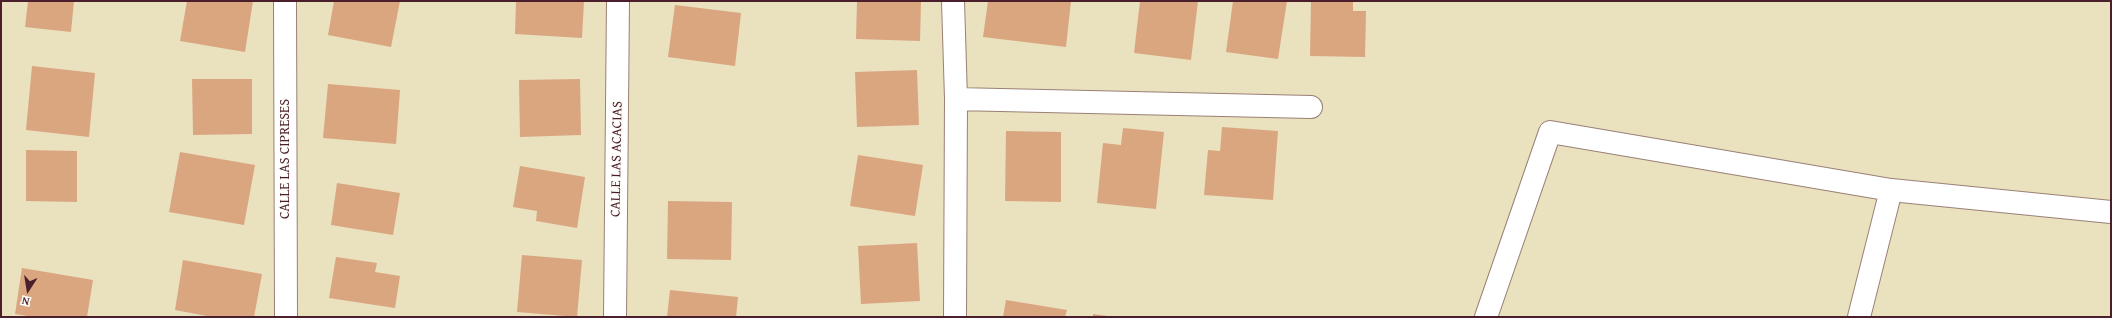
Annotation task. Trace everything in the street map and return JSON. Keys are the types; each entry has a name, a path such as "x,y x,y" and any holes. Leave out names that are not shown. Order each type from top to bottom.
{"street":[{"name":"CALLE LAS CIPRESES","path":"285,1 286,317"},
{"name":"CALLE LAS ACACIAS","path":"615,317 618,1"},
{"path":"953,1 956,99 955,317"},
{"path":"956,99 1311,107"},
{"path":"1486,317 1550,132 1892,190 2111,212"},
{"path":"1859,317 1892,190"}],"building":[{"path":"28,1 74,1 71,32 25,27"},
{"path":"187,1 253,1 245,52 180,41"},
{"path":"334,1 400,1 391,47 328,35"},
{"path":"516,1 584,1 582,38 515,34"},
{"path":"857,1 921,1 920,41 856,39"},
{"path":"988,1 1071,1 1066,47 983,37"},
{"path":"1140,1 1198,1 1191,60 1134,53"},
{"path":"1233,1 1287,1 1278,59 1226,52"},
{"path":"1311,1 1353,1 1353,11 1366,11 1365,57 1310,56"},
{"path":"675,5 741,13 735,66 668,57"},
{"path":"32,66 95,73 89,137 26,130"},
{"path":"917,70 919,125 857,127 855,72"},
{"path":"192,79 252,79 252,134 193,135"},
{"path":"580,79 581,135 520,137 519,80"},
{"path":"328,84 400,90 396,144 323,138"},
{"path":"1222,127 1278,131 1273,200 1204,195 1208,150 1220,151"},
{"path":"1123,128 1164,132 1156,209 1097,203 1103,143 1121,145"},
{"path":"1006,131 1061,132 1061,202 1005,201"},
{"path":"26,150 77,151 77,202 26,201"},
{"path":"180,152 255,165 244,225 169,212"},
{"path":"858,155 923,165 915,216 850,206"},
{"path":"520,166 585,177 577,228 536,221 537,211 513,207"},
{"path":"337,183 400,193 393,235 331,225"},
{"path":"668,201 732,202 731,260 667,259"},
{"path":"917,243 920,301 861,304 858,246"},
{"path":"522,255 582,260 577,317 517,312"},
{"path":"336,257 377,263 375,272 400,276 395,308 329,298"},
{"path":"183,260 262,274 254,317 212,317 175,310"},
{"path":"22,268 93,280 87,317 34,317 15,314"},
{"path":"670,290 738,297 736,317 667,317"},
{"path":"1006,300 1067,310 1065,317 1003,317"},
{"path":"1093,314 1108,316 1108,317 1093,317"}]}
